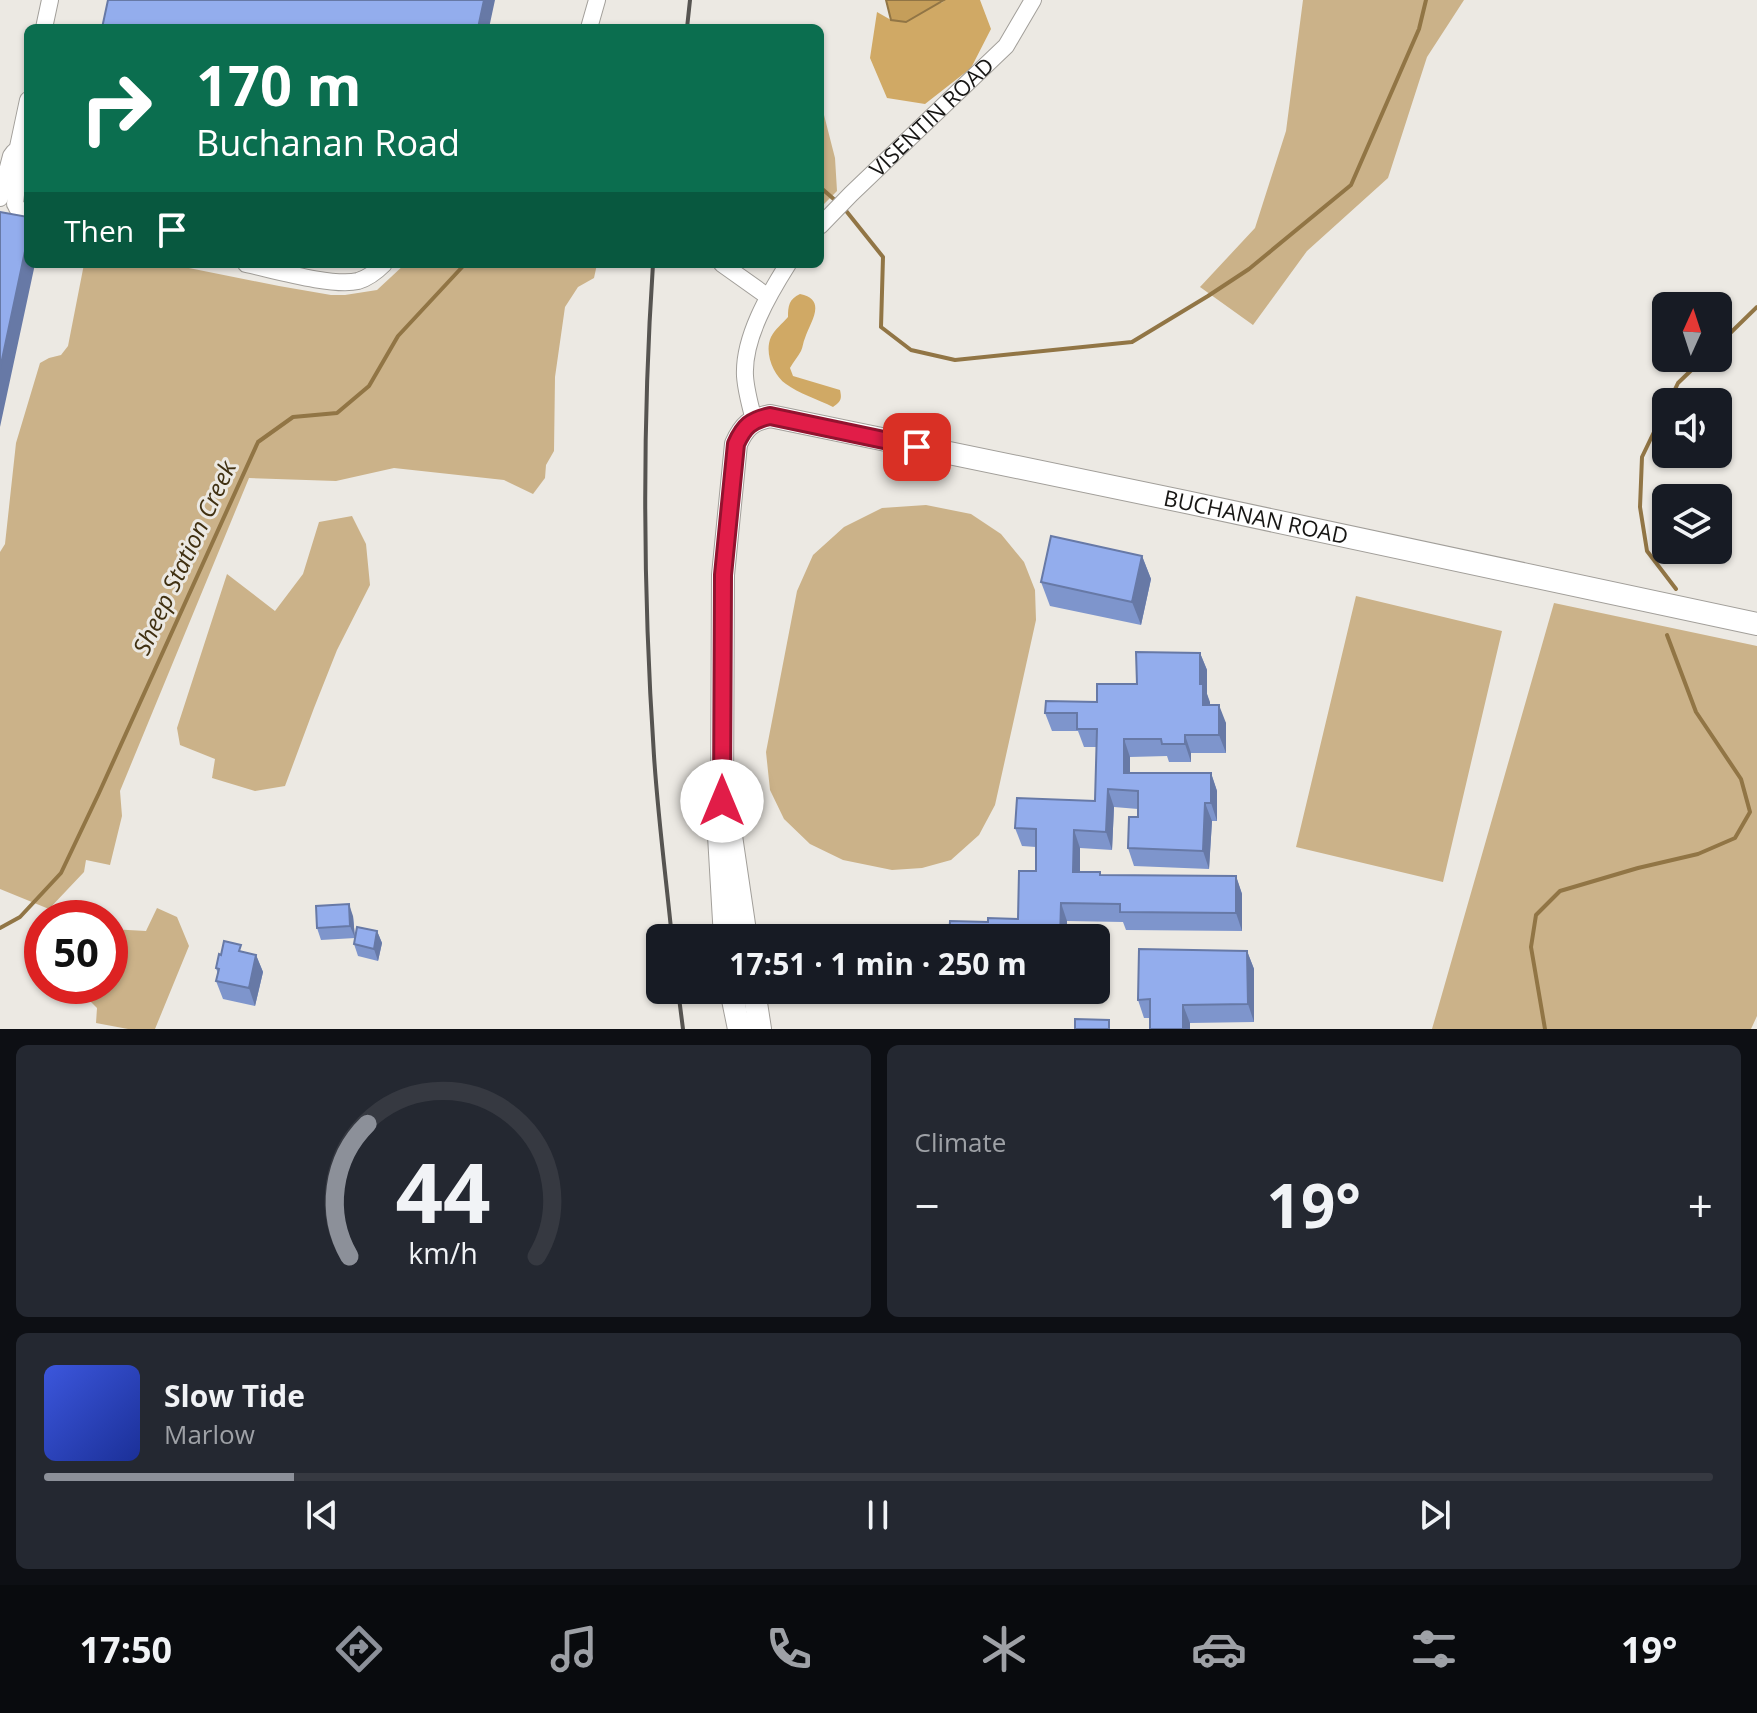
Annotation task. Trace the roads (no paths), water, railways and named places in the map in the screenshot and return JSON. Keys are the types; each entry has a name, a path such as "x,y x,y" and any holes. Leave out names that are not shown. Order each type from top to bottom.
{"main road":[{"name":"BUCHANAN ROAD","path":"754,420 770,416 1757,624"},
{"path":"724,924 718,818 722,801 723,575 736,444 743,429 754,420"},
{"path":"722,801 729,818 744,924"},
{"path":"734,1004 739,1029"},
{"path":"756,1004 760,1029"}],"street":[{"path":"45,24 50,0"},
{"path":"590,24 597,0"},
{"name":"VISENTIN ROAD","path":"824,221 1006,46 1033,0"},
{"path":"12,208 11,156 18,147 24,119"},
{"path":"266,268 348,283 364,279 379,268"},
{"path":"728,268 767,296"},
{"path":"754,420 744,374 747,351 767,296 785,268"}],"waterway":[{"name":"Sheep Station Creek","path":"843,207 883,257 881,327 911,350 955,360 1132,342 1249,269 1351,185 1419,29 1426,0"},
{"name":"Sheep Station Creek","path":"824,190 836,201"},
{"name":"Sheep Station Creek","path":"0,928 20,917 61,873 258,442 293,417 337,413 369,386 398,336 461,268"},
{"path":"1732,331 1757,307"},
{"path":"1676,388 1689,372"},
{"path":"1652,436 1642,457 1640,507 1647,551 1676,589"},
{"path":"1545,1029 1531,947 1536,915 1560,891 1698,854 1735,838 1750,812 1741,779 1696,712 1667,635"}],"railway":[{"path":"687,24 690,0"},
{"path":"653,268 645,510 648,633 656,779 671,924"},
{"path":"680,1004 683,1029"}]}
